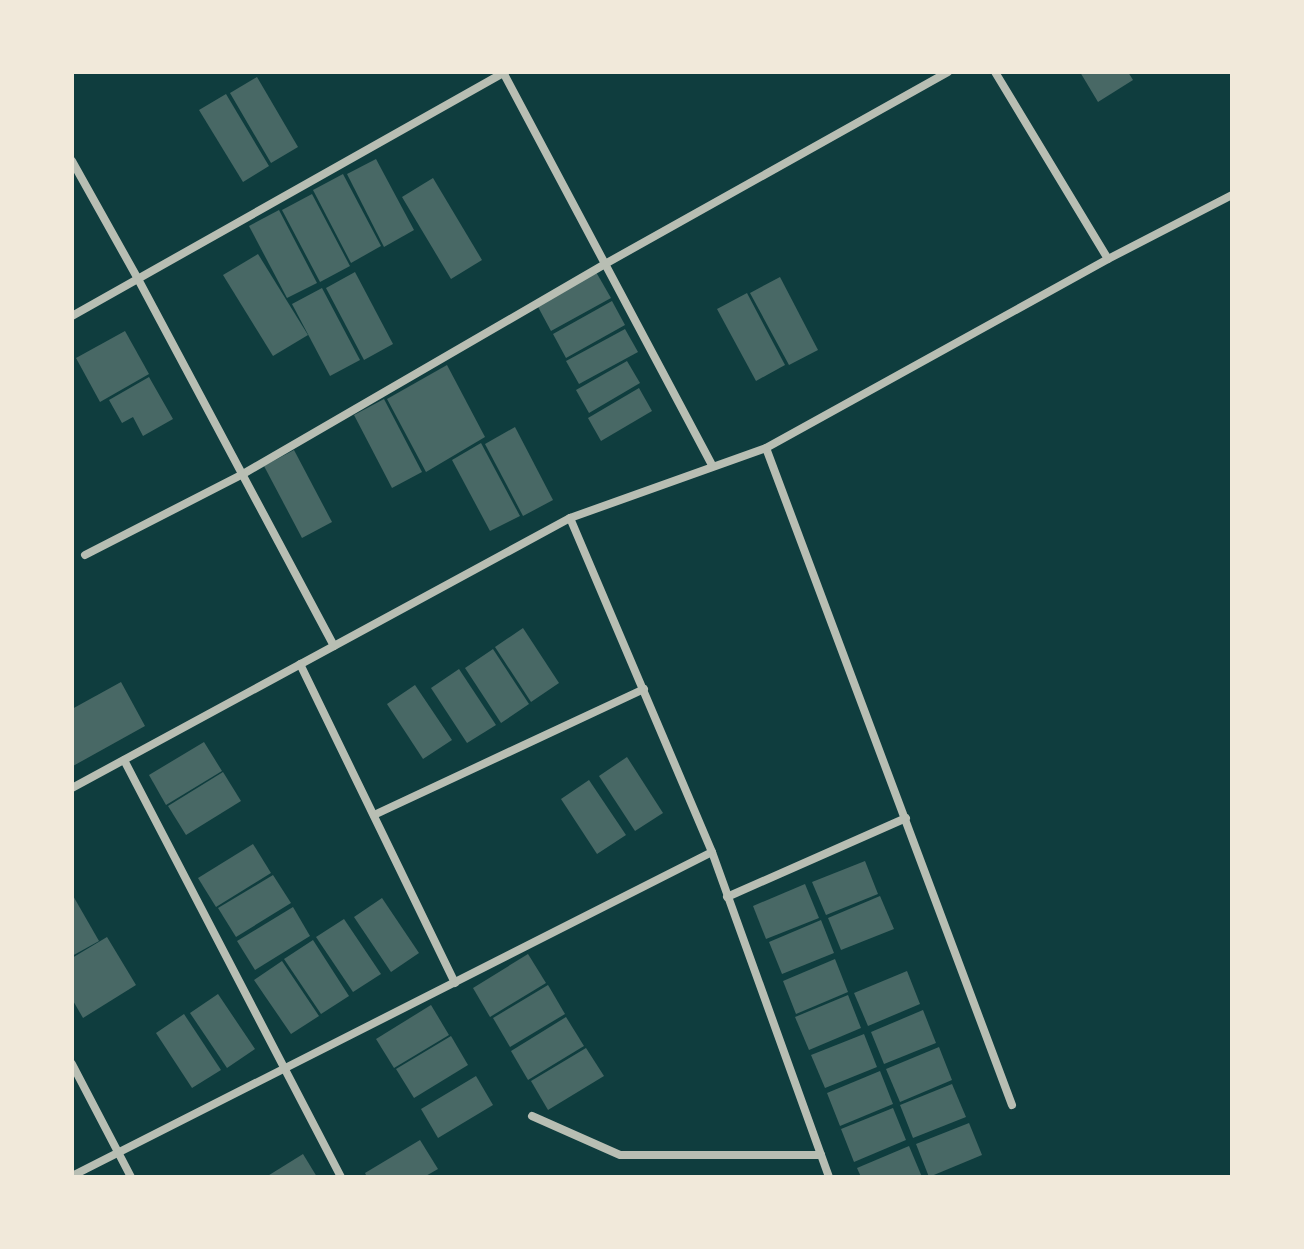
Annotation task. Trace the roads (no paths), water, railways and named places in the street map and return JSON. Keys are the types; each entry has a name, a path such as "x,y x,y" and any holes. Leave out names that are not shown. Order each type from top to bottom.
{"street":[{"path":"72,316 504,72 712,465"},
{"path":"85,555 243,474 605,264 948,72"},
{"path":"995,72 1108,259"},
{"path":"72,161 334,646"},
{"path":"72,788 570,518 766,448 1108,259 1232,195"},
{"path":"766,448 1012,1105"},
{"path":"570,518 712,852 829,1177"},
{"path":"300,664 455,983"},
{"path":"374,815 644,689"},
{"path":"124,760 341,1177"},
{"path":"727,897 906,818"},
{"path":"72,1176 712,852"},
{"path":"72,1064 131,1177"},
{"path":"532,1116 620,1155 821,1155"}]}
